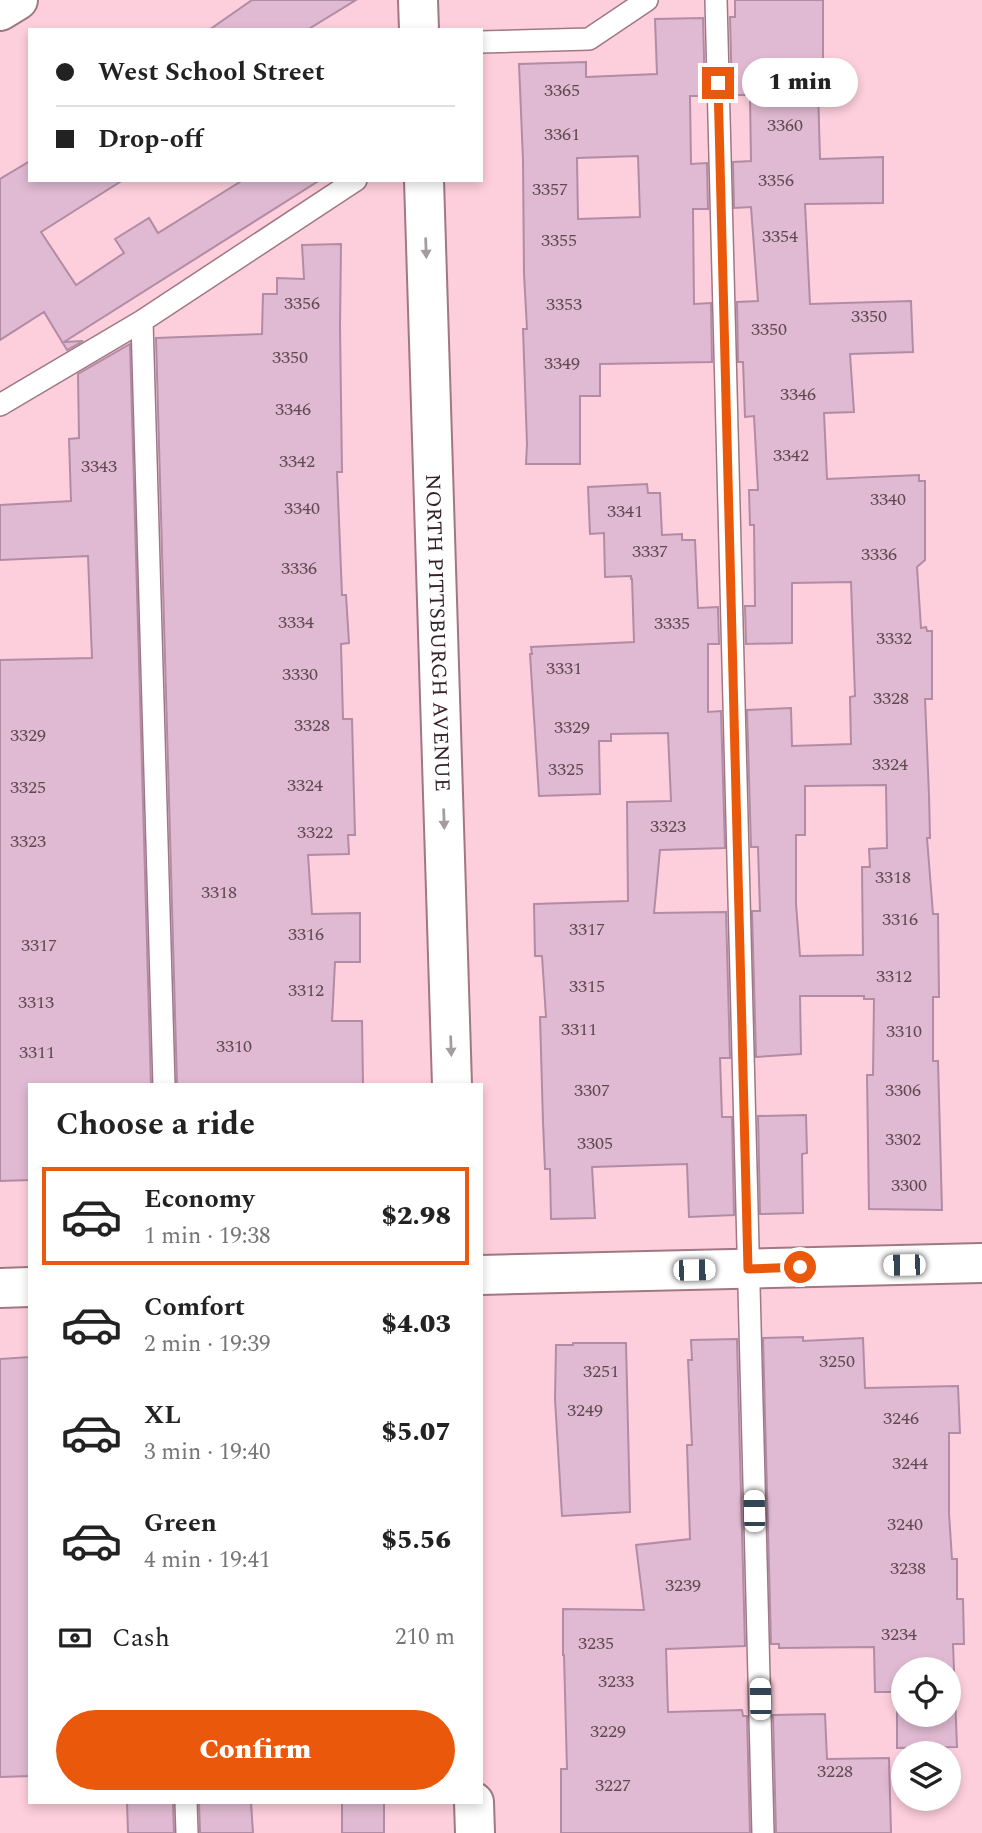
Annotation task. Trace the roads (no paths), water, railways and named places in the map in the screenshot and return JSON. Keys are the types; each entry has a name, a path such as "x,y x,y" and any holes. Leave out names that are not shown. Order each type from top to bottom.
{"street":[{"path":"0,12 18,0"},
{"path":"418,0 419,28"},
{"name":"NORTH PITTSBURGH AVENUE","path":"424,182 452,1083"},
{"path":"483,1275 982,1263"},
{"path":"0,1288 28,1287"},
{"path":"474,1804 475,1833"}],"lane":[{"path":"483,42 589,39 647,0"},
{"path":"716,0 763,1833"},
{"path":"0,405 142,321 353,182"},
{"path":"142,321 164,1083"},
{"path":"186,1804 187,1833"}]}
